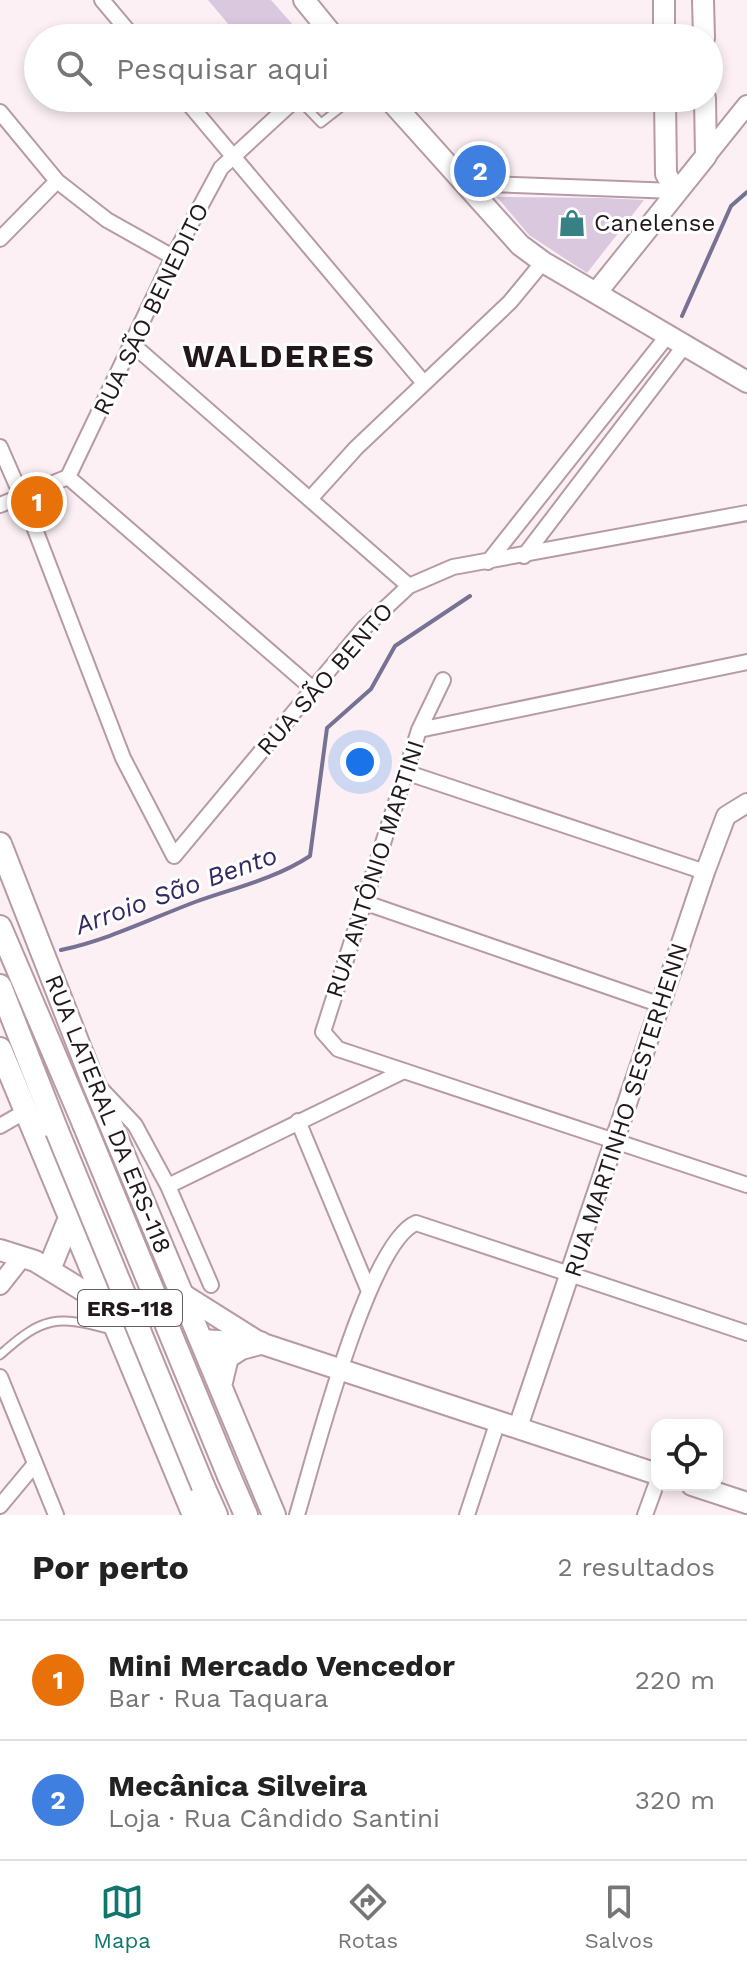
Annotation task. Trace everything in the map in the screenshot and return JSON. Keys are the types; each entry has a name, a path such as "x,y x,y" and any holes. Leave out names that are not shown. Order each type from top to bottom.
{"main road":[{"path":"304,0 324,24"},
{"path":"664,0 664,24"},
{"path":"703,0 704,24"},
{"path":"400,112 499,225 543,262 747,382"},
{"path":"665,112 666,174 675,191"},
{"path":"596,293 706,156 705,112"},
{"name":"RUA LATERAL DA ERS-118","path":"0,844 93,1082 274,1515"},
{"name":"ERS-118","path":"0,927 246,1515"},
{"name":"ERS-118","path":"0,986 216,1515"},
{"path":"0,1049 194,1515"},
{"path":"59,1191 94,1232 116,1238 125,1235 135,1213 129,1166"},
{"path":"36,1260 70,1218"},
{"path":"0,1250 36,1260 133,1274 157,1272 182,1295 260,1343"},
{"path":"36,1260 111,1317 143,1347 172,1339 260,1343 651,1472"},
{"path":"111,1317 114,1291 133,1274"},
{"path":"172,1339 185,1319 182,1295"},
{"path":"220,1386 227,1357 241,1348 260,1343"},
{"path":"168,1452 161,1423 169,1390 178,1383 192,1381 205,1388 219,1400 234,1422"},
{"path":"710,1491 747,1503"}],"street":[{"path":"102,0 122,24"},
{"path":"706,156 747,105"},
{"path":"0,112 57,181 107,220 173,257"},
{"path":"196,112 423,382"},
{"name":"RUA SÃO BENEDITO","path":"68,477 173,257 221,168 281,112"},
{"path":"0,239 57,181"},
{"path":"462,183 675,191"},
{"path":"310,499 423,382 510,302 543,262"},
{"path":"488,562 580,446 677,340"},
{"path":"524,556 596,459 677,340"},
{"path":"132,344 409,586"},
{"path":"580,446 596,459"},
{"path":"0,447 21,495"},
{"path":"0,505 68,477 313,689"},
{"name":"RUA SÃO BENTO","path":"21,495 123,758 174,856 364,628 409,586 453,567 747,513"},
{"name":"RUA ANTÔNIO MARTINI","path":"404,1071 338,1049 323,1032 419,730 747,662"},
{"path":"419,730 443,680"},
{"path":"405,772 705,872"},
{"name":"RUA MARTINHO SESTERHENN","path":"518,1427 572,1275 705,872 726,816 747,803"},
{"path":"363,902 661,1005"},
{"path":"168,1186 404,1071 747,1185"},
{"path":"93,1082 135,1125 168,1186 211,1285"},
{"path":"0,1126 26,1111"},
{"path":"298,1121 368,1289"},
{"path":"297,1515 368,1289 402,1228 416,1223 747,1333"},
{"path":"0,1285 36,1260"},
{"path":"0,1377 56,1515"},
{"path":"467,1515 498,1421"},
{"path":"0,1506 35,1464"},
{"path":"645,1515 654,1491"}],"lane":[{"path":"310,112 321,123 335,112"},
{"path":"0,1355 46,1320 111,1317"}],"building":[{"path":"208,0 271,0 292,24 228,24"},
{"name":"Canelense","path":"497,197 644,200 587,273 529,235"}],"waterway":[{"path":"682,316 731,206 747,192"},
{"name":"Arroio São Bento","path":"61,950 112,935 269,877 310,856 327,728 371,689 395,646 470,596"}],"place":[{"name":"Mecânica Silveira","path":"480,171"},
{"name":"Canelense","path":"572,223"},
{"name":"Mini Mercado Vencedor","path":"37,502"}],"district":[{"name":"WALDERES","path":"279,356"}]}
